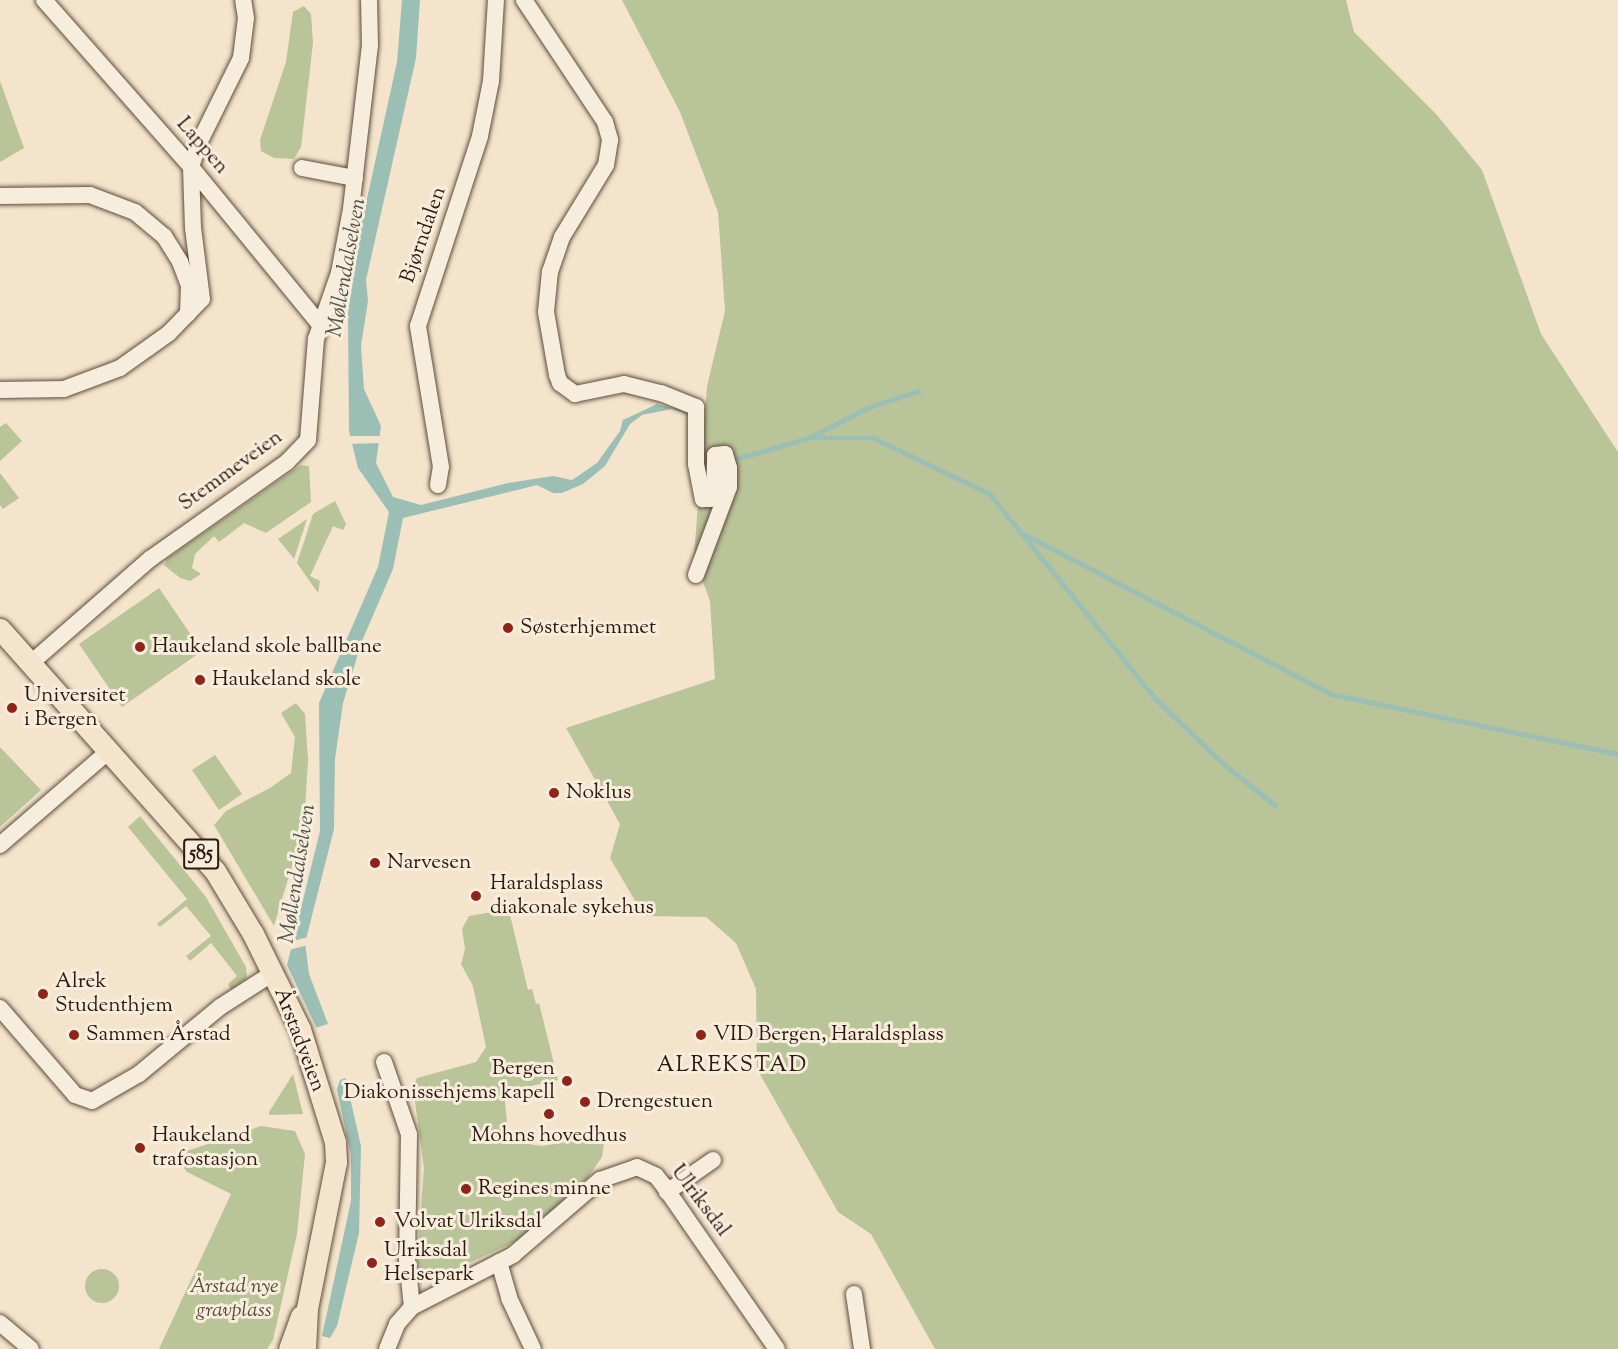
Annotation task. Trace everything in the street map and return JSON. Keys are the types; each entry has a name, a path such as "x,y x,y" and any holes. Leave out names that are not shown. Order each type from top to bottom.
{"main road":[{"name":"Årstadveien","path":"0,629 110,750 215,871 273,972 305,1043 335,1152 324,1230 306,1308"},
{"name":"585","path":"289,1349 296,1323 306,1308"},
{"name":"585","path":"305,1349 306,1308"}],"street":[{"name":"Lappen","path":"44,0 191,167 321,326"},
{"path":"0,390 45,391 87,382 147,351 188,314 204,294 193,228 191,167 199,143 241,58 246,18 243,0"},
{"name":"Stemmeveien","path":"31,663 150,559 296,454 308,440 314,351 339,273 355,178 370,46 369,0"},
{"name":"Bjørndalen","path":"438,485 441,467 418,326 480,136 491,81 496,0"},
{"path":"524,0 605,122 610,140 606,165 562,237 550,271 546,312 557,375 560,383 575,394 624,384 661,393 696,407 696,464 703,499 710,499 714,491 715,455 725,454 729,468 729,487 696,575"},
{"path":"302,168 355,178"},
{"path":"0,196 90,195 135,212 164,236 180,262 189,286 188,314"},
{"path":"0,845 110,750"},
{"name":"Årstadveien","path":"0,1008 75,1095 93,1101 139,1074 228,1001 273,972"},
{"path":"384,1062 409,1134 407,1259 412,1307"},
{"path":"667,1192 713,1160"},
{"name":"Ulriksdal","path":"387,1349 397,1324 412,1307 513,1255 600,1180 616,1172 637,1167 645,1170 667,1192 777,1349"},
{"path":"499,1262 508,1299 532,1349"},
{"path":"854,1294 862,1349"},
{"path":"0,1323 31,1349"}],"green space":[{"path":"622,0 1346,0 1354,32 1437,115 1482,170 1541,334 1618,452 1618,1349 935,1349 871,1234 838,1212 757,1069 756,989 736,943 706,917 644,916 610,858 620,824 566,728 715,679 710,601 694,557 707,386 725,311 718,212 680,112"},
{"path":"304,6 311,14 313,43 301,147 294,159 274,158 261,151 260,140 286,62 293,12"},
{"path":"0,81 24,148 0,162"},
{"path":"6,423 22,441 0,461 0,427"},
{"path":"301,465 309,466 311,502 266,533 244,523 219,542 214,536 195,554 192,568 201,574 190,581 180,578 164,565 168,558"},
{"path":"0,473 19,498 3,509 0,505"},
{"path":"335,501 346,524 343,530 333,526 310,576 320,581 318,593 297,563 313,514"},
{"path":"307,519 294,559 278,539"},
{"name":"Haukeland skole ballbane","path":"159,588 202,651 122,707 79,644"},
{"path":"296,703 305,714 308,760 304,826 274,926 214,825 226,811 270,788 291,773 295,737 281,713"},
{"path":"0,747 41,790 0,827"},
{"path":"215,755 242,794 219,810 192,770"},
{"path":"140,816 206,897 246,967 247,978 231,990 228,984 237,976 211,943 190,961 186,956 211,936 186,906 160,927 157,924 187,899 128,827"},
{"path":"504,910 510,915 528,990 532,989 536,1004 539,1003 558,1080 504,1092 509,1141 542,1146 605,1136 602,1157 589,1176 527,1236 430,1281 416,1277 424,1168 413,1087 417,1078 476,1062 486,1047 473,986 461,964 465,949 462,929 469,916"},
{"path":"293,1074 303,1114 269,1115 269,1112"},
{"name":"Årstad nye gravplass","path":"261,1126 295,1131 305,1154 297,1234 273,1340 267,1349 159,1349 231,1194 187,1172 179,1161 181,1153"},
{"path":"102,1269 114,1274 119,1286 114,1298 102,1303 90,1298 85,1286 90,1274"}],"water":[{"name":"Møllendalselven","path":"402,0 420,0 416,58 366,280 368,301 361,346 364,389 381,426 376,463 393,497 421,505 508,483 553,476 572,480 597,463 620,431 623,420 657,404 691,412 689,415 672,409 642,415 630,424 605,466 583,484 562,493 553,493 537,485 403,518 393,569 362,641 343,703 335,759 334,829 305,943 309,974 341,1058 361,1146 359,1233 337,1326 330,1338 322,1336 351,1201 351,1155 337,1090 319,1033 287,965 320,831 319,703 378,567 389,512 358,468 349,431 348,313 361,226 397,62"}],"pier":[{"path":"348,436 381,436 380,443 350,444"},
{"path":"309,937 308,945 289,950 288,942"},
{"path":"331,1023 349,1077 340,1080 336,1092 315,1028"}],"waterway":[{"path":"811,437 867,408 918,391"},
{"path":"732,460 808,438 874,438 990,494 1157,700 1225,765 1275,805"},
{"path":"1024,534 1331,694 1618,754"}],"place":[{"name":"Søsterhjemmet","path":"508,628"},
{"name":"Haukeland skole ballbane","path":"140,647"},
{"name":"Haukeland skole","path":"200,680"},
{"name":"Universitet i Bergen","path":"12,708"},
{"name":"Noklus","path":"554,793"},
{"name":"Narvesen","path":"375,863"},
{"name":"Haraldsplass diakonale sykehus","path":"476,896"},
{"name":"Alrek Studenthjem","path":"43,994"},
{"name":"Sammen Årstad","path":"74,1035"},
{"name":"VID Bergen, Haraldsplass","path":"701,1035"},
{"name":"Bergen Diakonissehjems kapell","path":"567,1081"},
{"name":"Drengestuen","path":"585,1102"},
{"name":"Mohns hovedhus","path":"549,1114"},
{"name":"Haukeland trafostasjon","path":"140,1148"},
{"name":"Regines minne","path":"466,1189"},
{"name":"Volvat Ulriksdal","path":"380,1222"},
{"name":"Ulriksdal Helsepark","path":"372,1263"}],"district":[{"name":"ALREKSTAD","path":"732,1067"}]}
